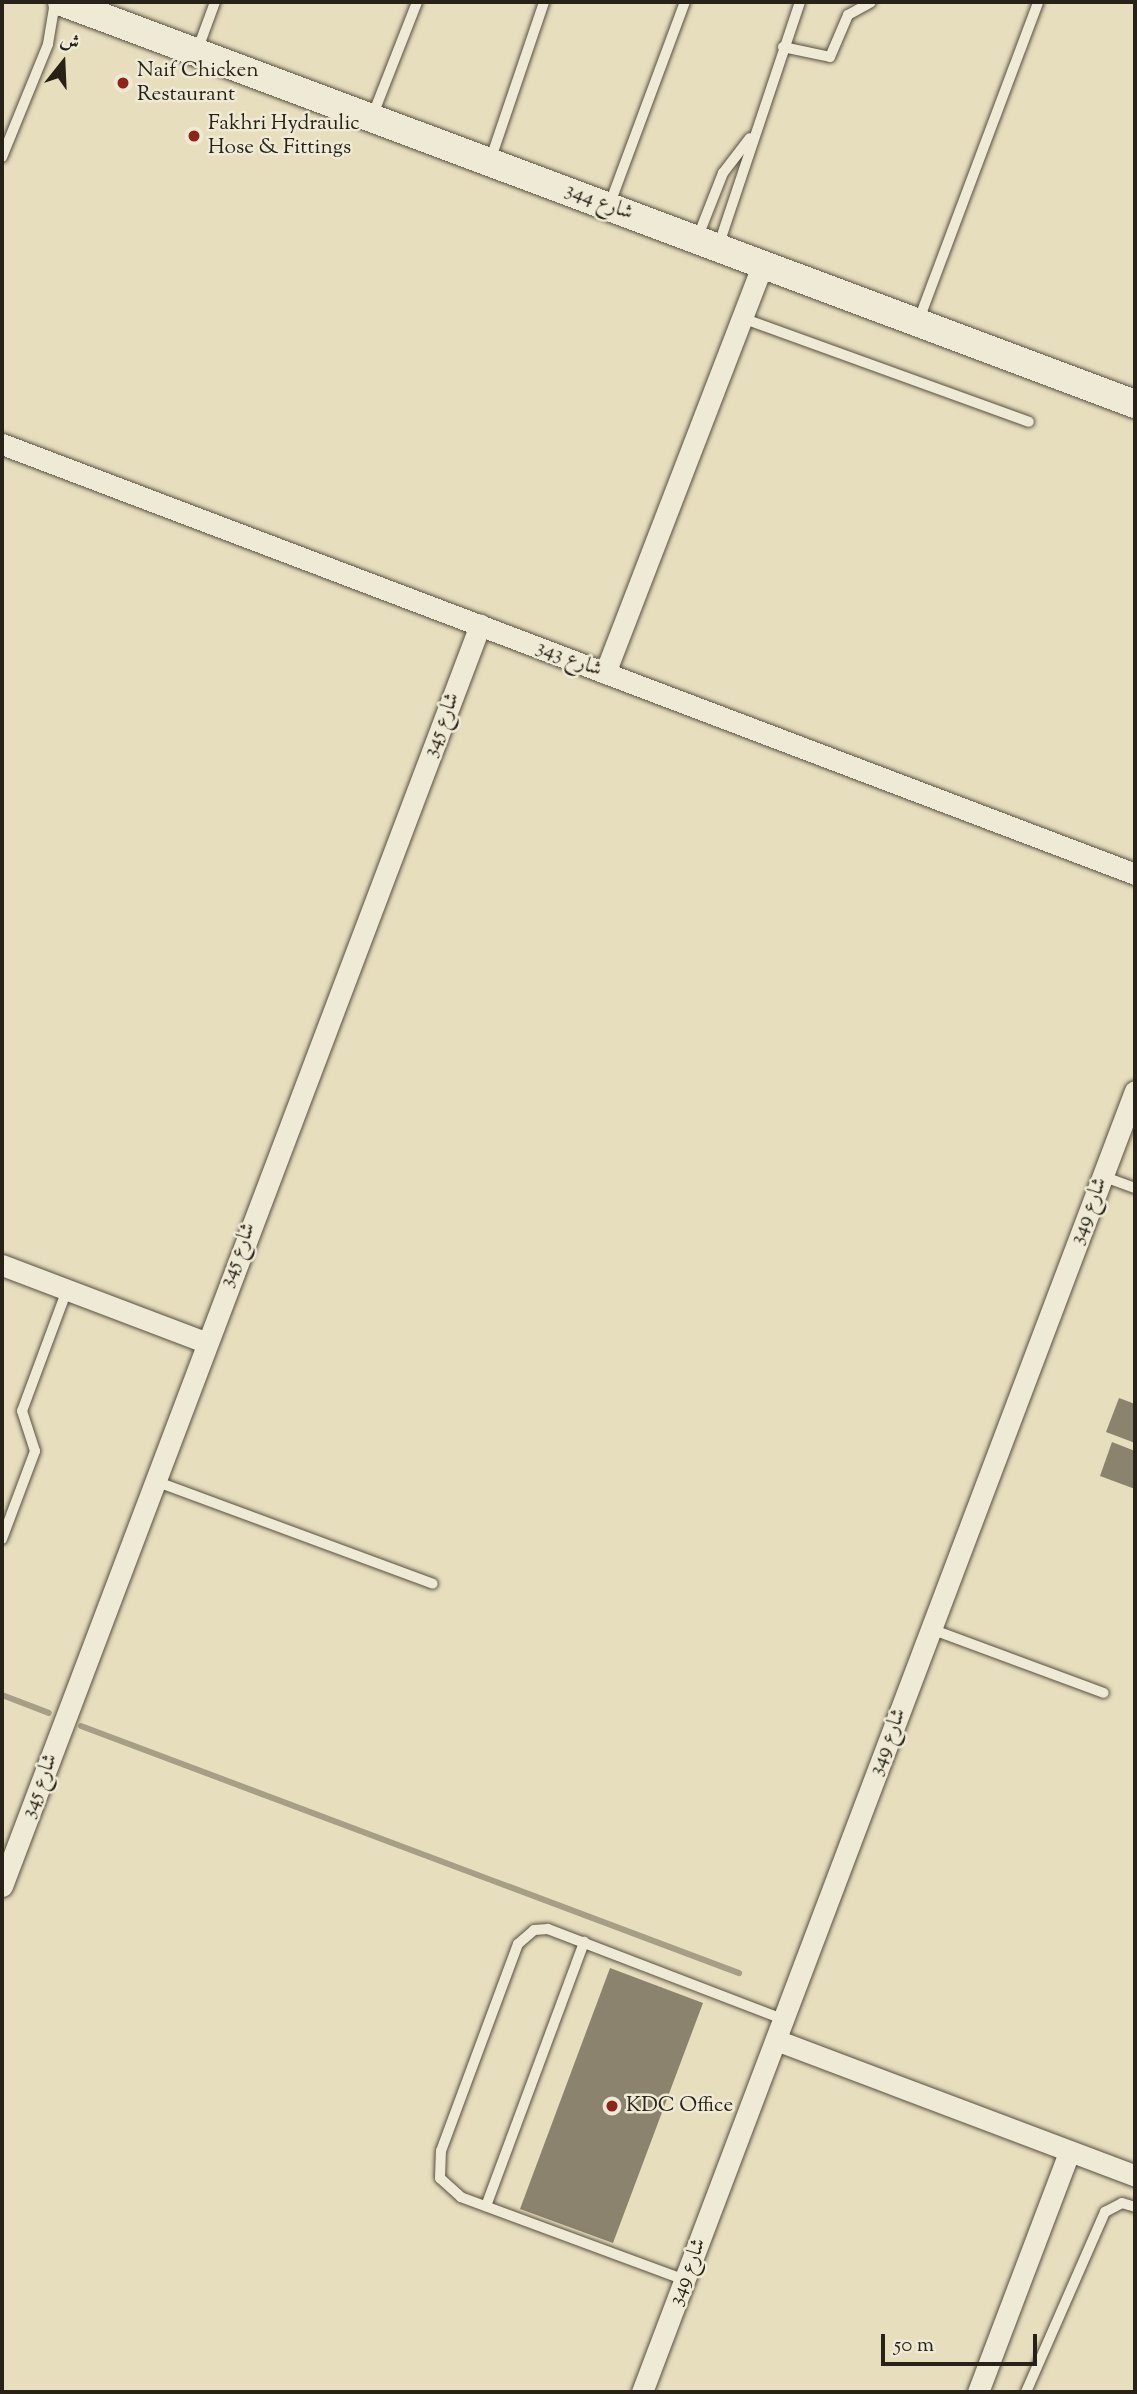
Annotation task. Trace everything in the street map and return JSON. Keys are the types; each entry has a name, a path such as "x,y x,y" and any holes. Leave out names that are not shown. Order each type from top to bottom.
{"main road":[{"name":"شارع 344","path":"62,2 1135,404"}],"street":[{"path":"605,673 763,264"},
{"name":"شارع 343","path":"2,444 1135,874"},
{"name":"شارع 345","path":"2,1885 205,1342 481,625"},
{"name":"شارع 349","path":"642,2392 1135,1091"},
{"path":"2,1265 205,1342"},
{"path":"776,2040 1135,2176"},
{"path":"978,2392 1069,2152"}],"lane":[{"path":"2,157 48,44 55,2"},
{"path":"197,51 215,2"},
{"path":"372,117 417,2"},
{"path":"490,161 544,2"},
{"path":"609,206 685,2"},
{"path":"708,243 743,181 750,138 800,2"},
{"path":"783,47 830,57 848,15 871,2"},
{"path":"918,322 1038,2"},
{"path":"708,243 723,173 750,138"},
{"path":"742,318 1029,422"},
{"path":"1102,1177 1135,1188"},
{"path":"2,1539 35,1451 22,1411 67,1290"},
{"path":"155,1480 433,1584"},
{"path":"931,1629 1104,1693"},
{"path":"685,2280 486,2206 445,2186 438,2160 518,1944 541,1928 783,2019"},
{"path":"486,2206 584,1942"},
{"path":"1027,2392 1105,2212 1122,2203 1135,2207"}],"building":[{"path":"1119,1398 1135,1404 1135,1443 1106,1432"},
{"path":"1112,1442 1135,1451 1135,1489 1100,1476"},
{"name":"KDC Office","path":"610,1968 703,2003 613,2243 520,2209"}],"waterway":[{"path":"2,1695 49,1713"},
{"path":"81,1726 739,1973"}],"place":[{"name":"Naif Chicken Restaurant","path":"123,83"},
{"name":"Fakhri Hydraulic Hose & Fittings","path":"194,136"},
{"name":"KDC Office","path":"612,2106"}]}
